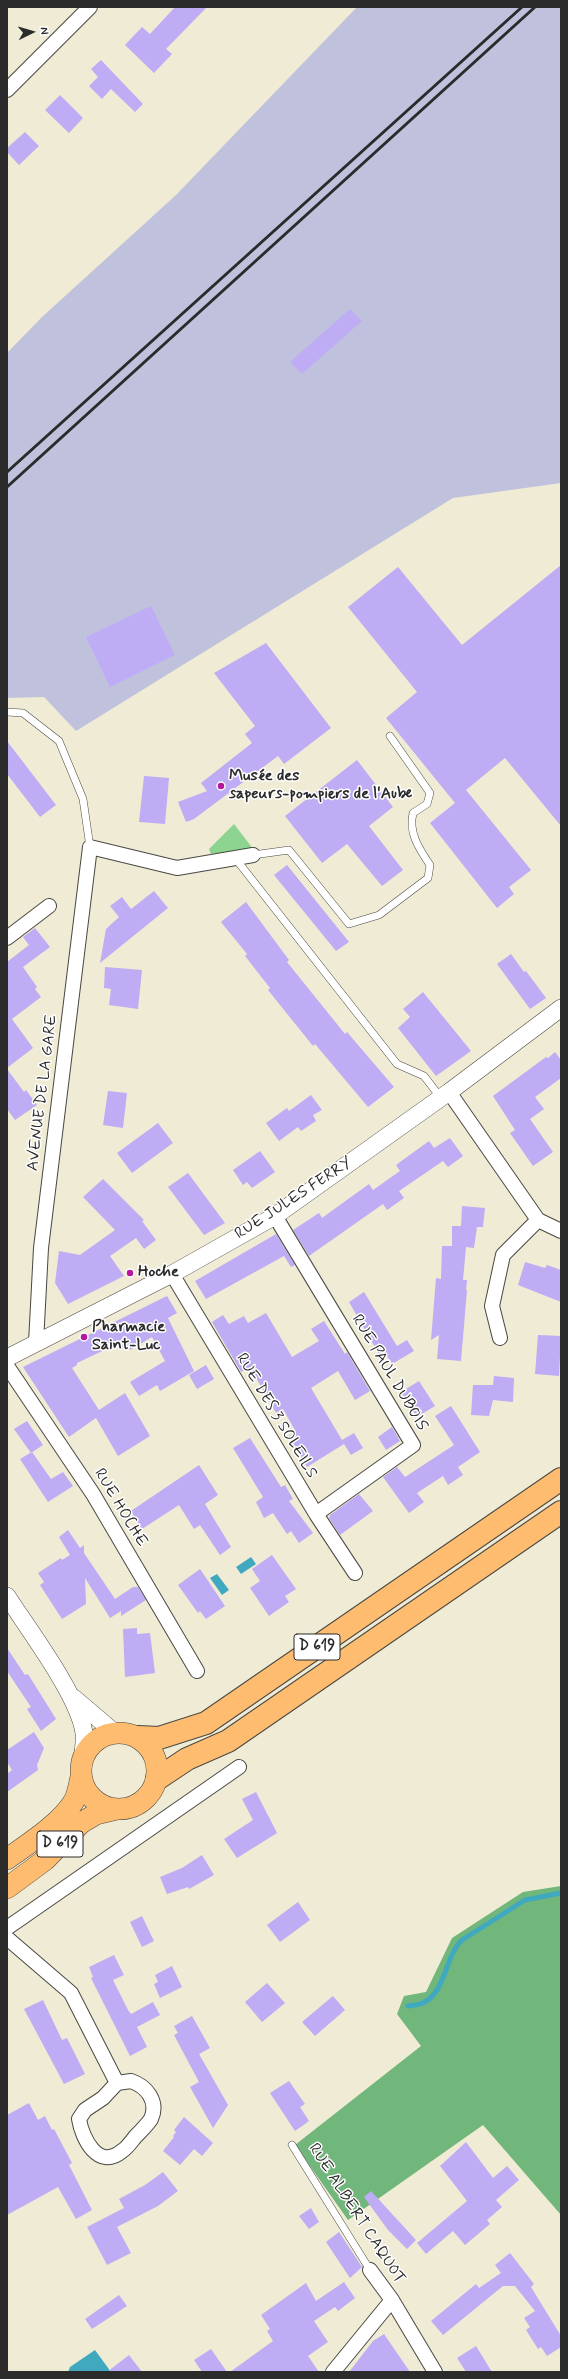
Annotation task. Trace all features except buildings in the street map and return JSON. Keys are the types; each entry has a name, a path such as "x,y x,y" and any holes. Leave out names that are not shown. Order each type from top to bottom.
{"highway":[{"name":"D 619","path":"138,1738 160,1738 206,1723 561,1479"},
{"name":"D 619","path":"157,1779 187,1759 228,1741 561,1512"}],"main road":[{"path":"115,1732 127,1733 138,1738 148,1745 154,1755 157,1767 157,1779 152,1791 143,1801 131,1808 117,1810 96,1802 89,1795 82,1767 95,1741 115,1732"},
{"name":"D 619","path":"7,1859 48,1828 67,1810 74,1801 82,1767"},
{"name":"D 619","path":"7,1888 44,1860 81,1823 96,1814 117,1810"}],"street":[{"path":"7,90 90,7"},
{"path":"90,847 177,868 253,855"},
{"name":"AVENUE DE LA GARE","path":"36,1343 41,1248 90,847"},
{"path":"7,938 49,906"},
{"name":"RUE JULES FERRY","path":"7,1358 172,1274 274,1216 445,1095 561,1008"},
{"path":"445,1095 538,1220 561,1231"},
{"name":"RUE PAUL DUBOIS","path":"274,1216 412,1445 316,1514"},
{"path":"500,1338 492,1306 503,1255 538,1220"},
{"name":"RUE DES 3 SOLEILS","path":"172,1274 316,1514 355,1573"},
{"name":"RUE HOCHE","path":"7,1366 93,1494 197,1671"},
{"path":"7,1596 71,1696 79,1714 84,1733 82,1767"},
{"path":"71,1696 115,1732"},
{"path":"7,1928 239,1767"},
{"path":"7,1938 71,1993 117,2083"},
{"path":"131,2081 141,2084 149,2092 154,2111 150,2120 122,2151 115,2156 105,2157 97,2154 90,2148 81,2132 79,2119 85,2110 103,2098 117,2083 131,2081"},
{"name":"RUE ALBERT CAQUOT","path":"370,2270 392,2300 435,2372"},
{"name":"RUE ALBERT CAQUOT","path":"333,2372 392,2300"}],"lane":[{"path":"7,712 23,713 59,741 83,799 90,847"},
{"path":"253,855 289,850 348,924 379,915 428,878 430,865 418,848 411,823 413,814 427,804 430,793 390,736"},
{"path":"234,858 397,1064 424,1076 445,1095"},
{"name":"RUE ALBERT CAQUOT","path":"292,2145 370,2270"}],"shaded area":[{"path":"357,7 561,7 561,483 453,498 76,731 44,697 7,698 7,353 42,317 176,195"}],"green space":[{"path":"234,824 254,850 211,854 209,849"},
{"path":"561,1886 561,2215 483,2125 348,2220 295,2145 421,2046 397,2014 404,1996 426,1992 452,1938 523,1892"}],"water":[{"path":"251,1557 256,1564 241,1574 236,1567"},
{"path":"217,1574 229,1590 222,1595 210,1578"},
{"path":"95,2350 111,2372 68,2372 70,2367"}],"waterway":[{"path":"408,2006 423,2003 431,1998 441,1982 456,1947 462,1940 525,1900 561,1893"}],"railway":[{"path":"7,472 522,7"},
{"path":"7,487 535,7"}],"place":[{"name":"Musée des sapeurs-pompiers de l'Aube","path":"221,786"},
{"name":"Hoche","path":"130,1273"},
{"name":"Pharmacie Saint-Luc","path":"84,1337"}]}
